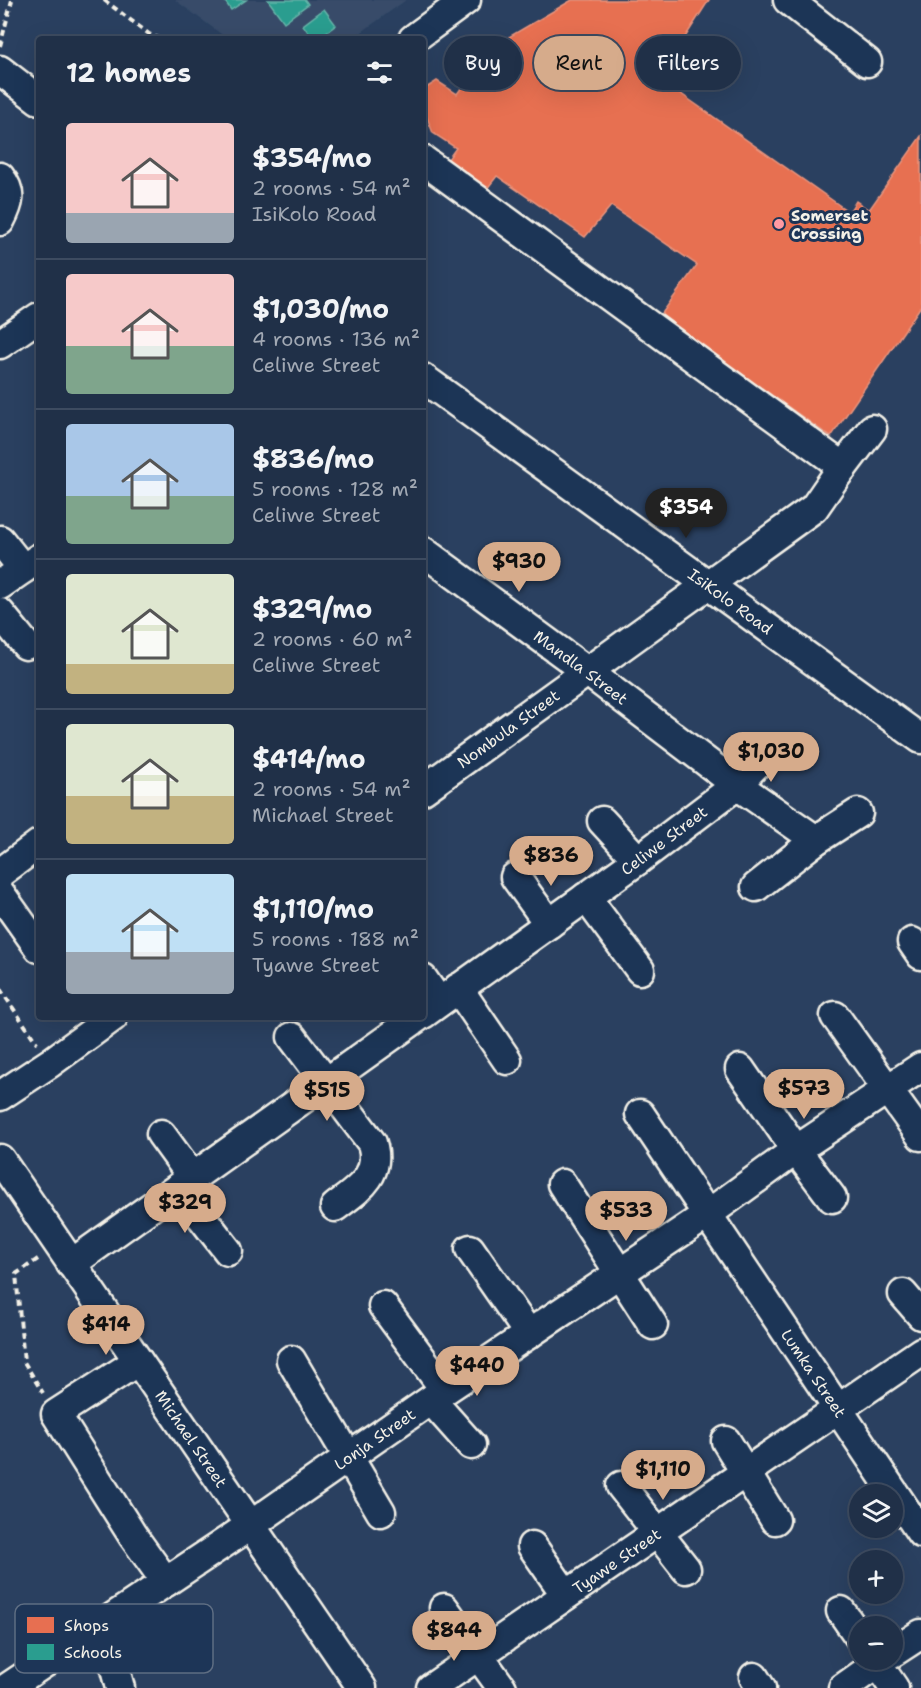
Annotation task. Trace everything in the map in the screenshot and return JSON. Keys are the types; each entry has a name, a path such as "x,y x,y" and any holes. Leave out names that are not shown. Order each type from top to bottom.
{"street":[{"path":"417,36 466,0"},
{"path":"788,0 867,62"},
{"path":"0,70 36,98"},
{"path":"426,162 843,467"},
{"path":"0,177 9,192 8,207 0,221"},
{"path":"0,344 36,319"},
{"name":"IsiKolo Road","path":"426,380 921,739"},
{"name":"Nombula Street","path":"426,788 814,508 872,429"},
{"path":"0,540 31,564 0,585"},
{"name":"Mandla Street","path":"426,557 588,672 737,785"},
{"path":"0,613 26,645"},
{"name":"Celiwe Street","path":"435,1005 638,860 737,785 770,750"},
{"path":"737,785 816,840"},
{"path":"756,887 816,840 858,813"},
{"path":"602,821 638,860"},
{"path":"0,873 36,846"},
{"path":"515,877 549,924"},
{"path":"0,893 36,944"},
{"path":"586,897 640,970"},
{"path":"426,986 435,1005 507,1060"},
{"path":"835,1016 921,1136"},
{"name":"Celiwe Street","path":"65,1255 186,1183 414,1020"},
{"path":"0,1096 50,1063 99,1021"},
{"path":"292,1037 372,1143 375,1160 373,1170 364,1184 335,1207"},
{"name":"Lonja Street","path":"133,1604 251,1526 438,1395 708,1214 796,1150 921,1067"},
{"path":"740,1069 832,1198"},
{"name":"Lumka Street","path":"640,1114 921,1533"},
{"path":"160,1134 186,1183 228,1251"},
{"name":"Michael Street","path":"0,1160 362,1688"},
{"path":"562,1185 653,1325"},
{"path":"470,1249 529,1334"},
{"path":"383,1306 471,1445"},
{"name":"Tyawe Street","path":"431,1688 921,1352"},
{"path":"291,1360 381,1512"},
{"path":"138,1361 56,1414 133,1536 166,1582"},
{"path":"726,1441 776,1520"},
{"path":"621,1486 686,1569"},
{"path":"532,1546 566,1596"},
{"path":"444,1608 502,1688"},
{"path":"841,1611 849,1622"},
{"path":"903,1646 921,1634"},
{"path":"843,1688 867,1670"},
{"path":"887,1670 894,1688"},
{"name":"Lonja Street","path":"7,1688 30,1673"},
{"path":"116,1673 120,1688"}],"path":[{"path":"0,46 12,0"},
{"path":"104,0 154,36"},
{"path":"0,990 50,1063"},
{"path":"56,1414 24,1362 16,1274 65,1255"}],"shaded area":[{"path":"175,0 406,0 356,36 224,36"}],"building: Shops":[{"name":"Somerset Crossing","path":"572,0 709,0 686,36 636,36 636,90 678,90 849,212 856,201 869,210 921,136 921,306 831,437 660,316 697,265 611,206 585,237 497,176 475,204 438,173 456,148 433,133 426,115 426,88 437,81 444,86 444,90 451,90 457,94 460,90 522,90 522,36 510,36"}],"building: Schools":[{"path":"224,0 246,0 231,10"},
{"path":"268,0 305,0 308,4 284,22"},
{"path":"324,9 336,25 321,36 311,36 303,25"}],"place":[{"name":"Somerset Crossing","path":"779,224"}]}
